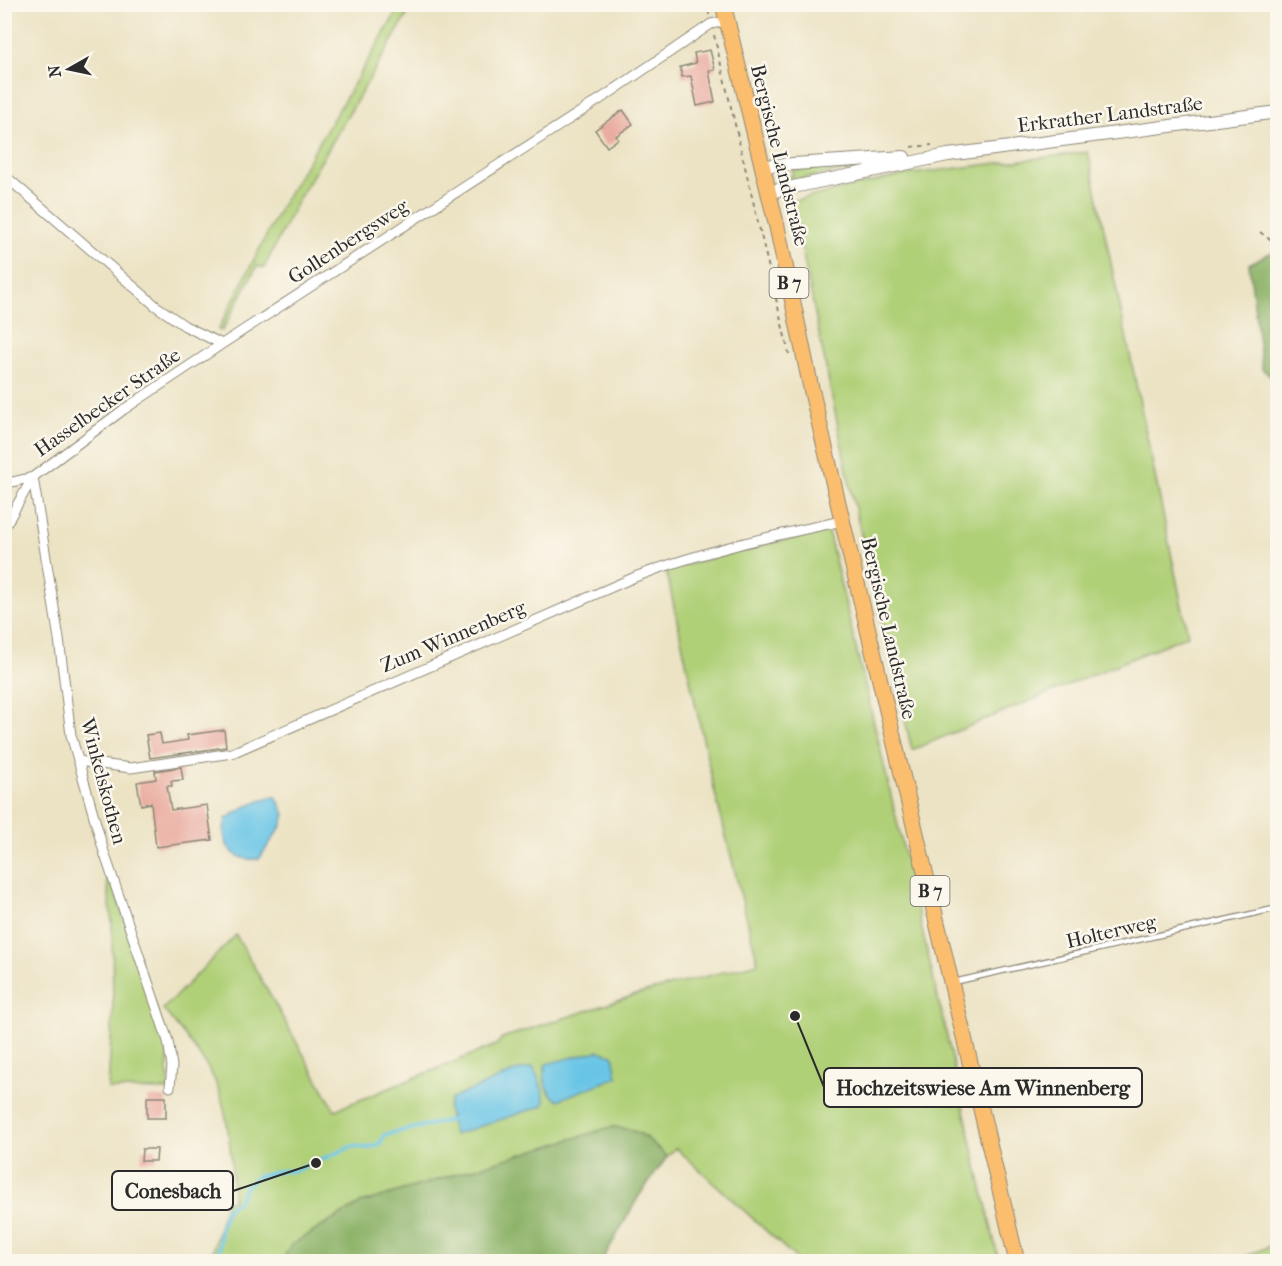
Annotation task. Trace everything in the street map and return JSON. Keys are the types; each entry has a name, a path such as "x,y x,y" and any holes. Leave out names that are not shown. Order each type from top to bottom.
{"main road":[{"name":"Bergische Landstraße","path":"723,4 719,22 769,192 811,388 1017,1262"}],"street":[{"name":"Gollenbergsweg","path":"222,344 719,22"},
{"name":"Erkrather Landstraße","path":"762,166 948,155 1278,112"},
{"name":"Erkrather Landstraße","path":"769,192 948,155"},
{"path":"4,175 156,306 185,326 222,344"},
{"name":"Hasselbecker Straße","path":"4,528 33,477 123,410 222,344"},
{"path":"4,484 33,477"},
{"name":"Winkelskothen","path":"33,477 59,639 70,735 104,852 168,1041 172,1066 170,1087"},
{"name":"Zum Winnenberg","path":"78,761 131,768 232,753 645,573 759,539 842,521"}],"lane":[{"name":"Holterweg","path":"951,983 1278,908"}],"path":[{"name":"Bergische Landstraße","path":"707,4 719,22 747,180"},
{"path":"1260,232 1269,239 1278,240"}],"green space":[{"path":"401,5 413,5 297,202 264,268 257,266 222,331 218,330 284,201"},
{"path":"1088,152 1188,635 912,750 853,500 792,201 902,175"},
{"path":"856,165 856,169 788,181 782,177 793,176 792,170"},
{"path":"1270,253 1277,254 1277,381 1262,369 1249,264"},
{"path":"828,531 999,1261 799,1261 676,1148 667,1157 642,1135 629,1129 611,1127 361,1203 291,1245 282,1261 210,1261 226,1202 233,1200 227,1121 219,1091 208,1068 163,1009 236,935 335,1110 496,1045 502,1038 642,993 758,963 714,789 666,570"},
{"path":"105,864 167,1040 169,1090 108,1089 113,1007 112,924"},
{"path":"611,1127 629,1129 642,1135 667,1157 639,1196 602,1261 282,1261 291,1245 361,1203"},
{"path":"1277,1243 1277,1261 1235,1261"}],"water":[{"path":"270,797 276,797 285,814 282,825 259,859 242,858 230,849 227,843 224,828 226,819 245,807"},
{"path":"598,1051 613,1055 617,1077 558,1100 550,1093 544,1074 546,1064"},
{"path":"533,1067 543,1093 545,1102 542,1106 454,1135 448,1107 451,1099 516,1071"}],"building":[{"path":"710,50 715,70 709,71 715,102 697,106 691,76 682,77 680,67 696,63 694,53"},
{"path":"623,110 633,124 616,136 618,139 607,147 595,130"},
{"path":"224,730 226,747 150,758 146,735 160,733 162,744 188,740 187,735"},
{"path":"181,767 183,780 171,781 172,786 167,786 171,810 207,805 212,840 156,847 151,803 141,805 137,782 156,779 155,771"},
{"path":"147,1097 166,1097 166,1118 147,1118"},
{"path":"142,1149 157,1149 156,1161 141,1161"}],"waterway":[{"path":"216,1262 220,1231 226,1209 238,1201 246,1186 257,1177 280,1171 295,1171 353,1146 368,1148 380,1144 384,1135 451,1120"}],"place":[{"name":"Hochzeitswiese Am Winnenberg","path":"795,1016"},
{"name":"Conesbach","path":"316,1163"}]}
